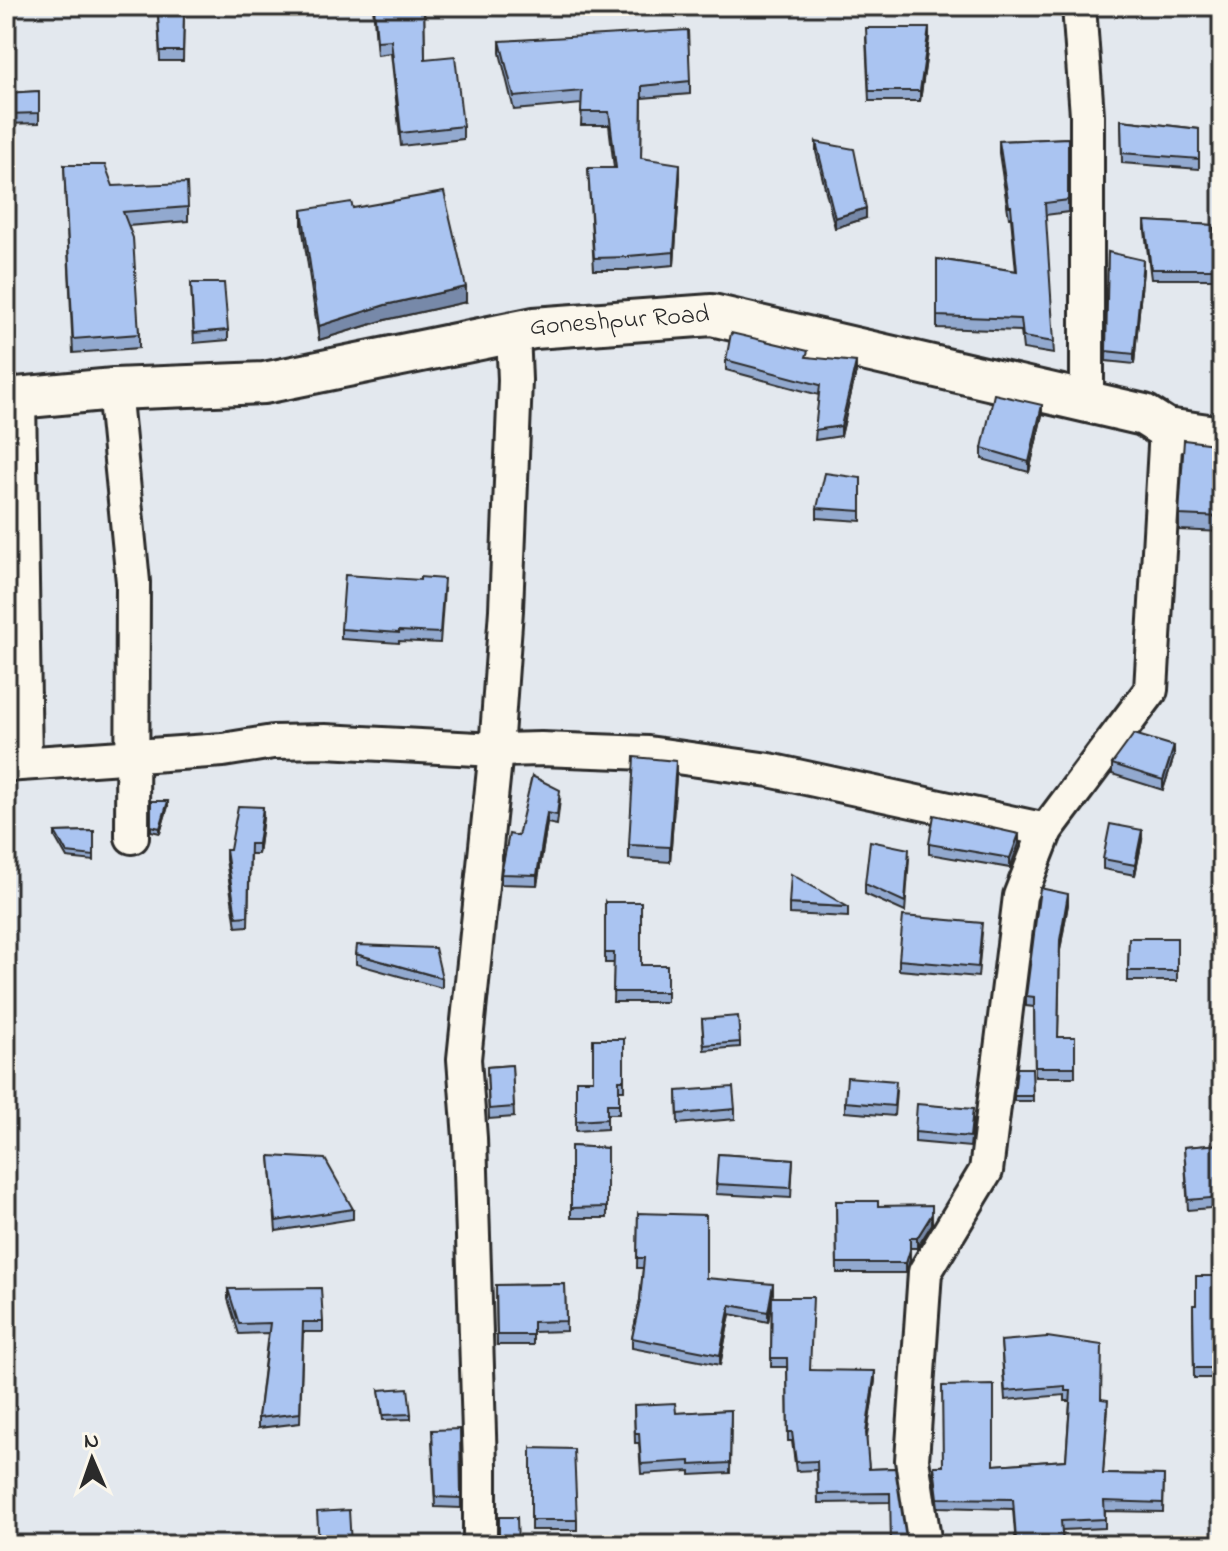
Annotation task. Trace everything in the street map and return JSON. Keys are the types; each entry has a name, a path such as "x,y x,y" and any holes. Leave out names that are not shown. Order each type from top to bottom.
{"street":[{"path":"1079,6 1087,115 1087,401"},
{"name":"Goneshpur Road","path":"13,399 114,389 264,383 534,328 712,315 1144,415 1166,429 1222,437"},
{"path":"480,1545 470,1138 464,1059 496,750 506,610 515,380 513,332"},
{"path":"114,389 133,582 132,837"},
{"path":"13,399 15,764 131,758 273,742 325,741 496,750 648,753 769,770 1046,830"},
{"path":"925,1545 912,1460 925,1272 986,1171 1020,896 1046,830 1151,690 1166,429"}],"building":[{"path":"374,6 424,6 425,59 455,56 463,126 401,133 391,40 377,41"},
{"path":"184,12 183,51 160,51 158,13"},
{"path":"866,28 929,28 920,91 869,91"},
{"path":"688,30 690,81 642,86 641,158 680,164 674,252 594,258 588,168 616,168 609,112 581,112 582,91 514,97 500,41"},
{"path":"6,76 7,93 39,91 39,113 6,114"},
{"path":"1121,120 1199,129 1199,159 1122,153"},
{"path":"1068,138 1068,200 1045,203 1054,342 1023,337 1021,319 937,316 937,259 1017,271 1011,206 999,141"},
{"path":"816,142 854,149 866,208 835,218"},
{"path":"64,165 105,165 113,186 187,183 188,207 123,212 133,238 139,334 73,339"},
{"path":"444,192 466,287 385,305 319,326 302,210 351,202 353,208"},
{"path":"1145,221 1213,225 1214,269 1151,269"},
{"path":"1108,252 1143,260 1134,354 1106,351"},
{"path":"191,283 224,283 228,330 194,333"},
{"path":"731,333 808,351 806,357 856,362 841,426 815,430 820,385 726,360"},
{"path":"994,394 1042,405 1029,462 982,448"},
{"path":"1184,440 1222,445 1222,517 1179,515"},
{"path":"825,473 861,478 861,511 817,508"},
{"path":"345,575 444,579 440,633 341,629"},
{"path":"1134,734 1174,746 1163,780 1112,764"},
{"path":"634,757 676,761 670,847 629,845"},
{"path":"532,776 560,790 557,815 547,813 537,875 501,874 509,834 518,836"},
{"path":"151,801 168,801 160,828 151,826"},
{"path":"238,806 263,807 258,844 250,844 248,916 236,917 226,850 230,850"},
{"path":"934,815 1019,834 1010,858 929,844"},
{"path":"1110,824 1142,830 1135,865 1103,859"},
{"path":"94,831 94,856 67,853 55,832"},
{"path":"870,841 909,849 905,902 865,884"},
{"path":"791,874 848,907 789,904"},
{"path":"1040,888 1068,894 1060,940 1058,1037 1075,1037 1075,1067 1035,1067 1034,997 1026,996"},
{"path":"605,902 641,902 641,965 667,965 667,992 613,992 614,953 605,953"},
{"path":"903,916 982,923 978,967 899,960"},
{"path":"1129,938 1177,938 1177,971 1128,971"},
{"path":"357,945 435,948 442,978 356,954"},
{"path":"738,1016 740,1042 704,1045 702,1019"},
{"path":"593,1039 624,1039 624,1080 619,1080 619,1104 607,1104 607,1119 576,1121 576,1080 593,1080"},
{"path":"512,1065 514,1107 489,1109 487,1067"},
{"path":"1017,1068 1032,1068 1033,1096 1014,1096"},
{"path":"847,1077 896,1081 894,1106 845,1102"},
{"path":"733,1087 735,1109 678,1114 677,1091"},
{"path":"917,1104 973,1109 970,1137 915,1132"},
{"path":"1222,1144 1222,1197 1188,1200 1184,1147"},
{"path":"571,1146 607,1148 607,1207 571,1208"},
{"path":"718,1154 793,1159 791,1188 716,1184"},
{"path":"270,1156 325,1159 353,1209 276,1221"},
{"path":"836,1201 878,1201 878,1206 932,1205 932,1214 917,1238 910,1238 906,1263 837,1263"},
{"path":"638,1213 706,1215 706,1278 773,1284 768,1312 730,1305 720,1355 632,1338 644,1258 637,1258"},
{"path":"1196,1276 1222,1276 1222,1368 1194,1368"},
{"path":"565,1284 566,1321 533,1322 533,1335 497,1335 496,1285"},
{"path":"321,1288 323,1322 303,1322 300,1413 258,1418 270,1323 239,1324 228,1289"},
{"path":"772,1297 813,1297 810,1370 875,1371 866,1433 869,1469 895,1468 909,1545 891,1545 890,1493 818,1494 817,1461 796,1462 792,1432 788,1432 787,1358 771,1358"},
{"path":"1047,1337 1102,1345 1101,1399 1108,1400 1103,1474 1164,1475 1163,1503 1104,1501 1105,1519 1061,1521 1063,1545 1020,1545 1020,1540 1016,1540 1013,1499 938,1498 934,1466 943,1466 942,1386 994,1385 994,1465 1066,1460 1071,1391 1065,1391 1065,1386 1005,1391 1001,1341"},
{"path":"408,1388 411,1414 383,1415 379,1390"},
{"path":"675,1403 676,1413 731,1410 730,1463 690,1465 690,1461 641,1464 634,1405"},
{"path":"460,1429 461,1498 435,1497 432,1430"},
{"path":"531,1448 574,1449 577,1520 531,1520"},
{"path":"349,1510 351,1545 319,1545 317,1512"},
{"path":"499,1517 517,1517 518,1545 497,1545"}]}
